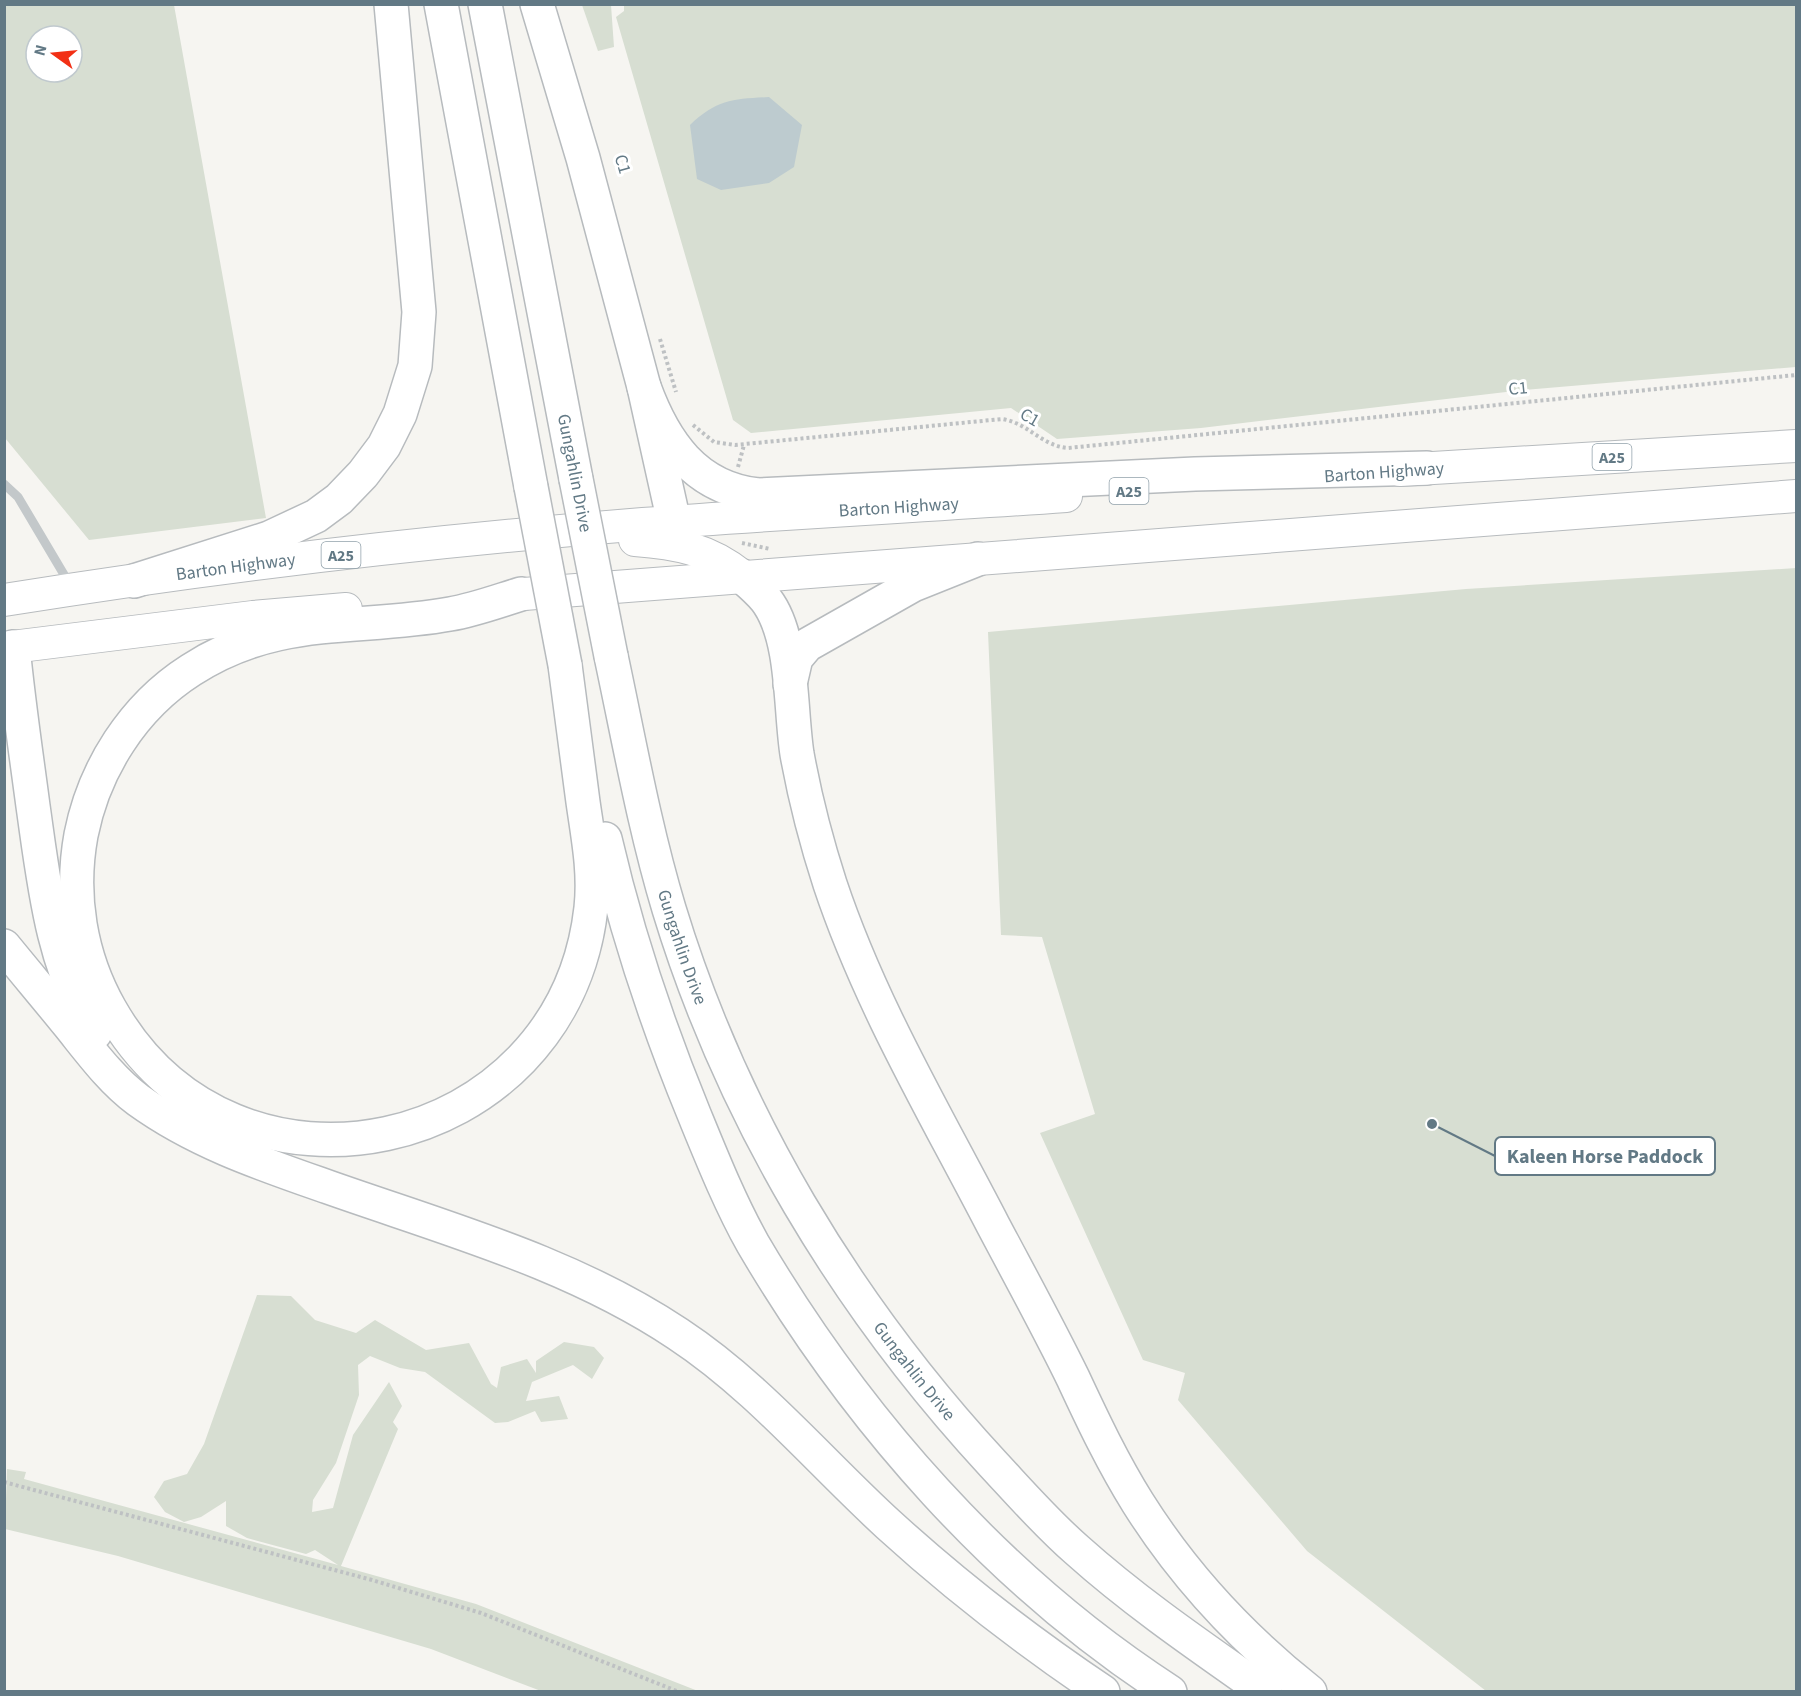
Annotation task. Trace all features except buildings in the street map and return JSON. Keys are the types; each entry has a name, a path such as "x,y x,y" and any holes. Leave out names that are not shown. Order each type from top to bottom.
{"highway":[{"path":"134,581 278,535 316,516 339,499 363,474 384,446 400,414 415,366 418,312 391,4"},
{"path":"441,4 565,665 625,924 676,1072 713,1160 752,1242 804,1323 860,1402 981,1540 1053,1605 1170,1692"},
{"name":"Gungahlin Drive","path":"486,4 576,479 645,818 669,910 728,1067 764,1144 809,1221 859,1299 906,1362 964,1432 1022,1496 1076,1550 1182,1634 1264,1692"},
{"path":"537,4 583,158 644,387 674,533 662,567 649,578 632,585"},
{"path":"644,387 658,423 677,452 699,471 728,488 765,496 1183,475 1427,468"},
{"name":"Barton Highway","path":"4,600 65,590 399,548 548,534 674,533 723,520 1427,468 1797,446"},
{"path":"9,647 253,617 521,594 1797,496"},
{"path":"674,533 742,576 767,601 779,626 810,815 852,946 893,1033 1036,1305 1106,1449 1150,1522 1197,1583 1242,1632 1310,1692"},
{"path":"790,703 794,663 807,645 914,585 978,559"},
{"path":"65,590 43,596 29,605 18,623 9,647 41,864 54,934 66,974 84,1016 97,1037 117,1064 172,1122"},
{"path":"521,594 452,614 295,628 253,639 219,653 187,672 164,690 132,723 102,772 86,816 79,854 78,902 84,946 95,978 122,1029 146,1058 178,1088 220,1114 259,1129 293,1137 325,1140 381,1136 428,1123 469,1102 509,1072 540,1037 563,1002 582,955 591,909 591,862 565,665"},
{"path":"4,946 124,1088 172,1122 244,1158 568,1274 645,1313 714,1359 753,1393 888,1524 957,1585 1032,1644 1103,1692"}],"lane":[{"path":"4,484 18,497 65,590"}],"path":[{"path":"657,329 677,396"},
{"name":"C1","path":"688,418 699,432 714,442 744,445 993,419 1017,422 1053,445 1077,448 1797,375"},
{"path":"728,488 735,476 744,445"},
{"path":"723,520 728,539 788,555 793,560 795,574"},
{"path":"4,1482 372,1581 481,1614 679,1692"},
{"path":"4,1489 12,1484"}],"shaded area":[{"path":"624,4 1796,5 1796,367 1523,390 1201,428 1057,439 1011,408 751,433 733,420 616,17 624,11"},
{"path":"4,5 174,5 266,518 89,540 5,438"},
{"path":"582,5 611,5 614,47 598,51"},
{"path":"769,97 802,125 794,167 769,183 721,190 697,179 690,125 709,110 726,102"},
{"path":"1796,568 1796,1691 1486,1691 1307,1551 1178,1400 1185,1373 1143,1360 1040,1133 1095,1114 1042,937 1001,935 988,632 1466,589"},
{"path":"257,1295 291,1296 315,1320 356,1333 375,1320 426,1350 469,1343 491,1384 497,1388 501,1367 527,1359 536,1373 536,1361 564,1342 594,1347 604,1358 592,1379 573,1365 532,1382 526,1401 559,1396 568,1419 541,1422 535,1411 508,1422 495,1423 425,1372 400,1368 370,1356 358,1365 359,1395 336,1463 313,1500 312,1512 333,1508 353,1435 389,1382 402,1406 393,1422 398,1429 341,1566 476,1604 698,1691 541,1691 431,1649 118,1556 5,1529 7,1469 26,1472 24,1479 338,1565 315,1550 306,1554 247,1538 226,1526 226,1501 201,1517 184,1522 165,1512 154,1497 164,1481 187,1474 204,1444"}],"place":[{"name":"Kaleen Horse Paddock","path":"1432,1124"}]}
